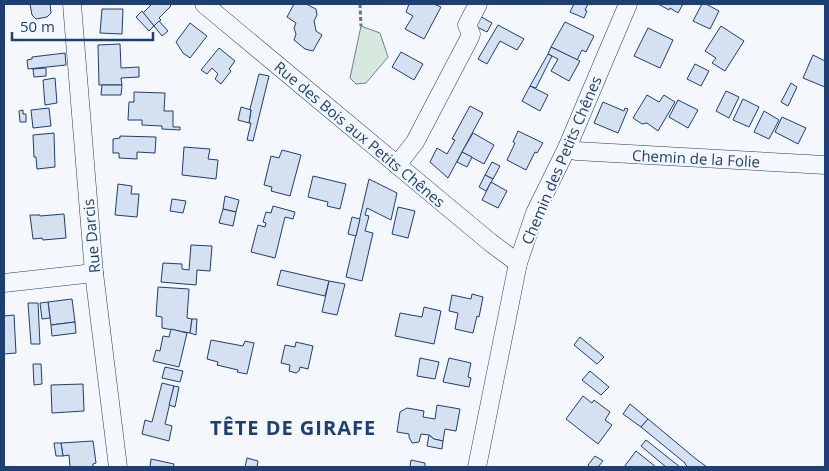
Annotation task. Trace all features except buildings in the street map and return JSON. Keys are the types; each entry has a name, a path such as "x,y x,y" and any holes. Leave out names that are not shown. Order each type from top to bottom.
{"street":[{"name":"Rue Darcis","path":"72,4 94,273 118,467"},
{"name":"Rue des Bois aux Petits Chênes","path":"204,4 518,263"},
{"path":"397,165 415,142 470,37 471,34 467,25 478,4"},
{"name":"Chemin des Petits Chênes","path":"477,467 518,263 535,213 567,148 628,4"},
{"name":"Chemin de la Folie","path":"567,148 576,152 825,165"},
{"path":"4,283 94,273"}],"path":[{"path":"360,4 361,26"}],"shaded area":[{"path":"361,26 380,33 388,57 366,83 356,84 350,78"}],"district":[{"name":"TÊTE DE GIRAFE","path":"293,427"}]}
